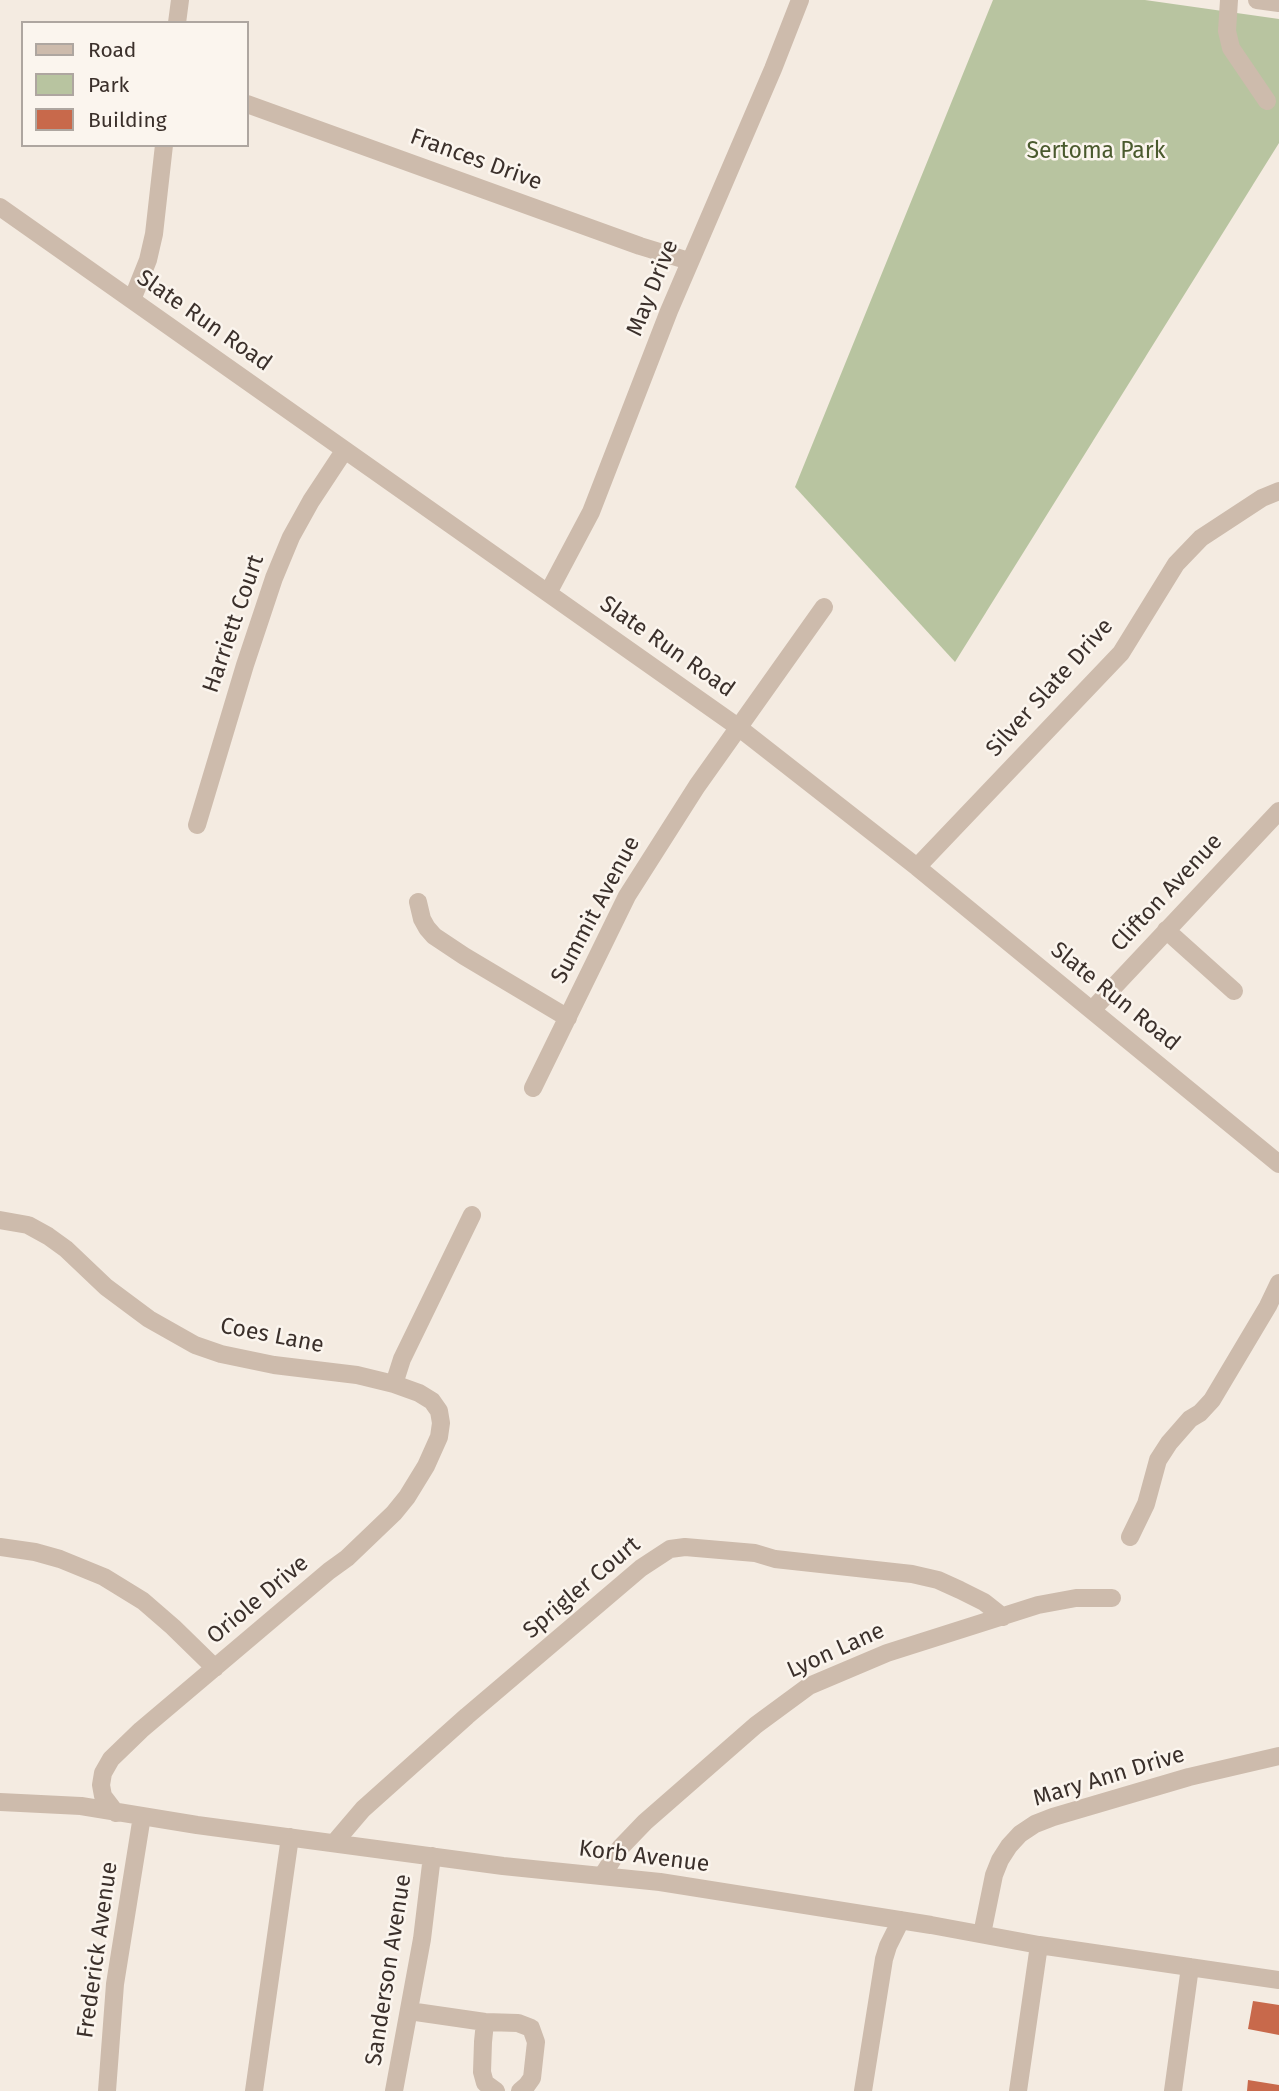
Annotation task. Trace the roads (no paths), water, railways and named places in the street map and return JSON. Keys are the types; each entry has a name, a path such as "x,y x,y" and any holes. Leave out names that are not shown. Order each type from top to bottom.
{"street":[{"path":"177,21 180,0"},
{"name":"May Drive","path":"548,593 591,512 690,261 800,0"},
{"path":"1228,0 1227,31 1231,48 1267,101"},
{"path":"1257,0 1279,3"},
{"name":"Frances Drive","path":"248,104 640,246 690,261"},
{"path":"132,300 148,260 154,234 164,147"},
{"name":"Slate Run Road","path":"0,207 738,727 917,867 1279,1164"},
{"name":"Harriett Court","path":"197,825 274,578 291,537 344,451"},
{"name":"Silver Slate Drive","path":"917,867 1121,653 1176,564 1201,538 1262,498 1279,491"},
{"name":"Summit Avenue","path":"533,1088 627,896 667,831 824,607"},
{"name":"Clifton Avenue","path":"1092,1010 1279,811"},
{"path":"418,902 422,919 434,936 568,1018"},
{"path":"1166,930 1234,992"},
{"path":"394,1384 402,1359 472,1215"},
{"name":"Coes Lane","path":"0,1220 28,1225 48,1236 106,1287 149,1319 195,1345 221,1354 357,1375 394,1384 419,1393 432,1401 439,1411"},
{"path":"1130,1537 1146,1504 1158,1460 1190,1419 1212,1400 1273,1310 1279,1283"},
{"name":"Oriole Drive","path":"116,1812 103,1796 101,1785 103,1773 111,1759 141,1730 329,1571 347,1559 394,1513 426,1466 439,1437 439,1411"},
{"path":"0,1547 60,1559 104,1577 143,1601 215,1668"},
{"name":"Sprigler Court","path":"334,1843 363,1808 467,1716 641,1568 670,1549 685,1547 755,1553 775,1559 912,1574 937,1580 960,1590 984,1602 1003,1617"},
{"name":"Lyon Lane","path":"602,1876 620,1848 645,1822 756,1725 809,1686 887,1653 1052,1601 1095,1596 1112,1598"},
{"name":"Mary Ann Drive","path":"982,1934 991,1884 1000,1860 1020,1834 1035,1824 1189,1777 1279,1756"},
{"name":"Korb Avenue","path":"0,1802 81,1806 432,1856 660,1882 1039,1945 1279,1980"},
{"name":"Frederick Avenue","path":"107,2091 115,1984 142,1816"},
{"path":"254,2091 290,1837"},
{"name":"Sanderson Avenue","path":"394,2091 422,1939 432,1856"},
{"path":"863,2091 884,1959 901,1920"},
{"path":"1018,2091 1039,1945"},
{"path":"1173,2091 1190,1967"},
{"path":"409,2011 485,2022 518,2023 531,2028 536,2042 532,2078 520,2091"},
{"path":"485,2022 482,2072 485,2083 496,2091"}],"park label":[{"name":"Sertoma Park","path":"1096,152"}]}
